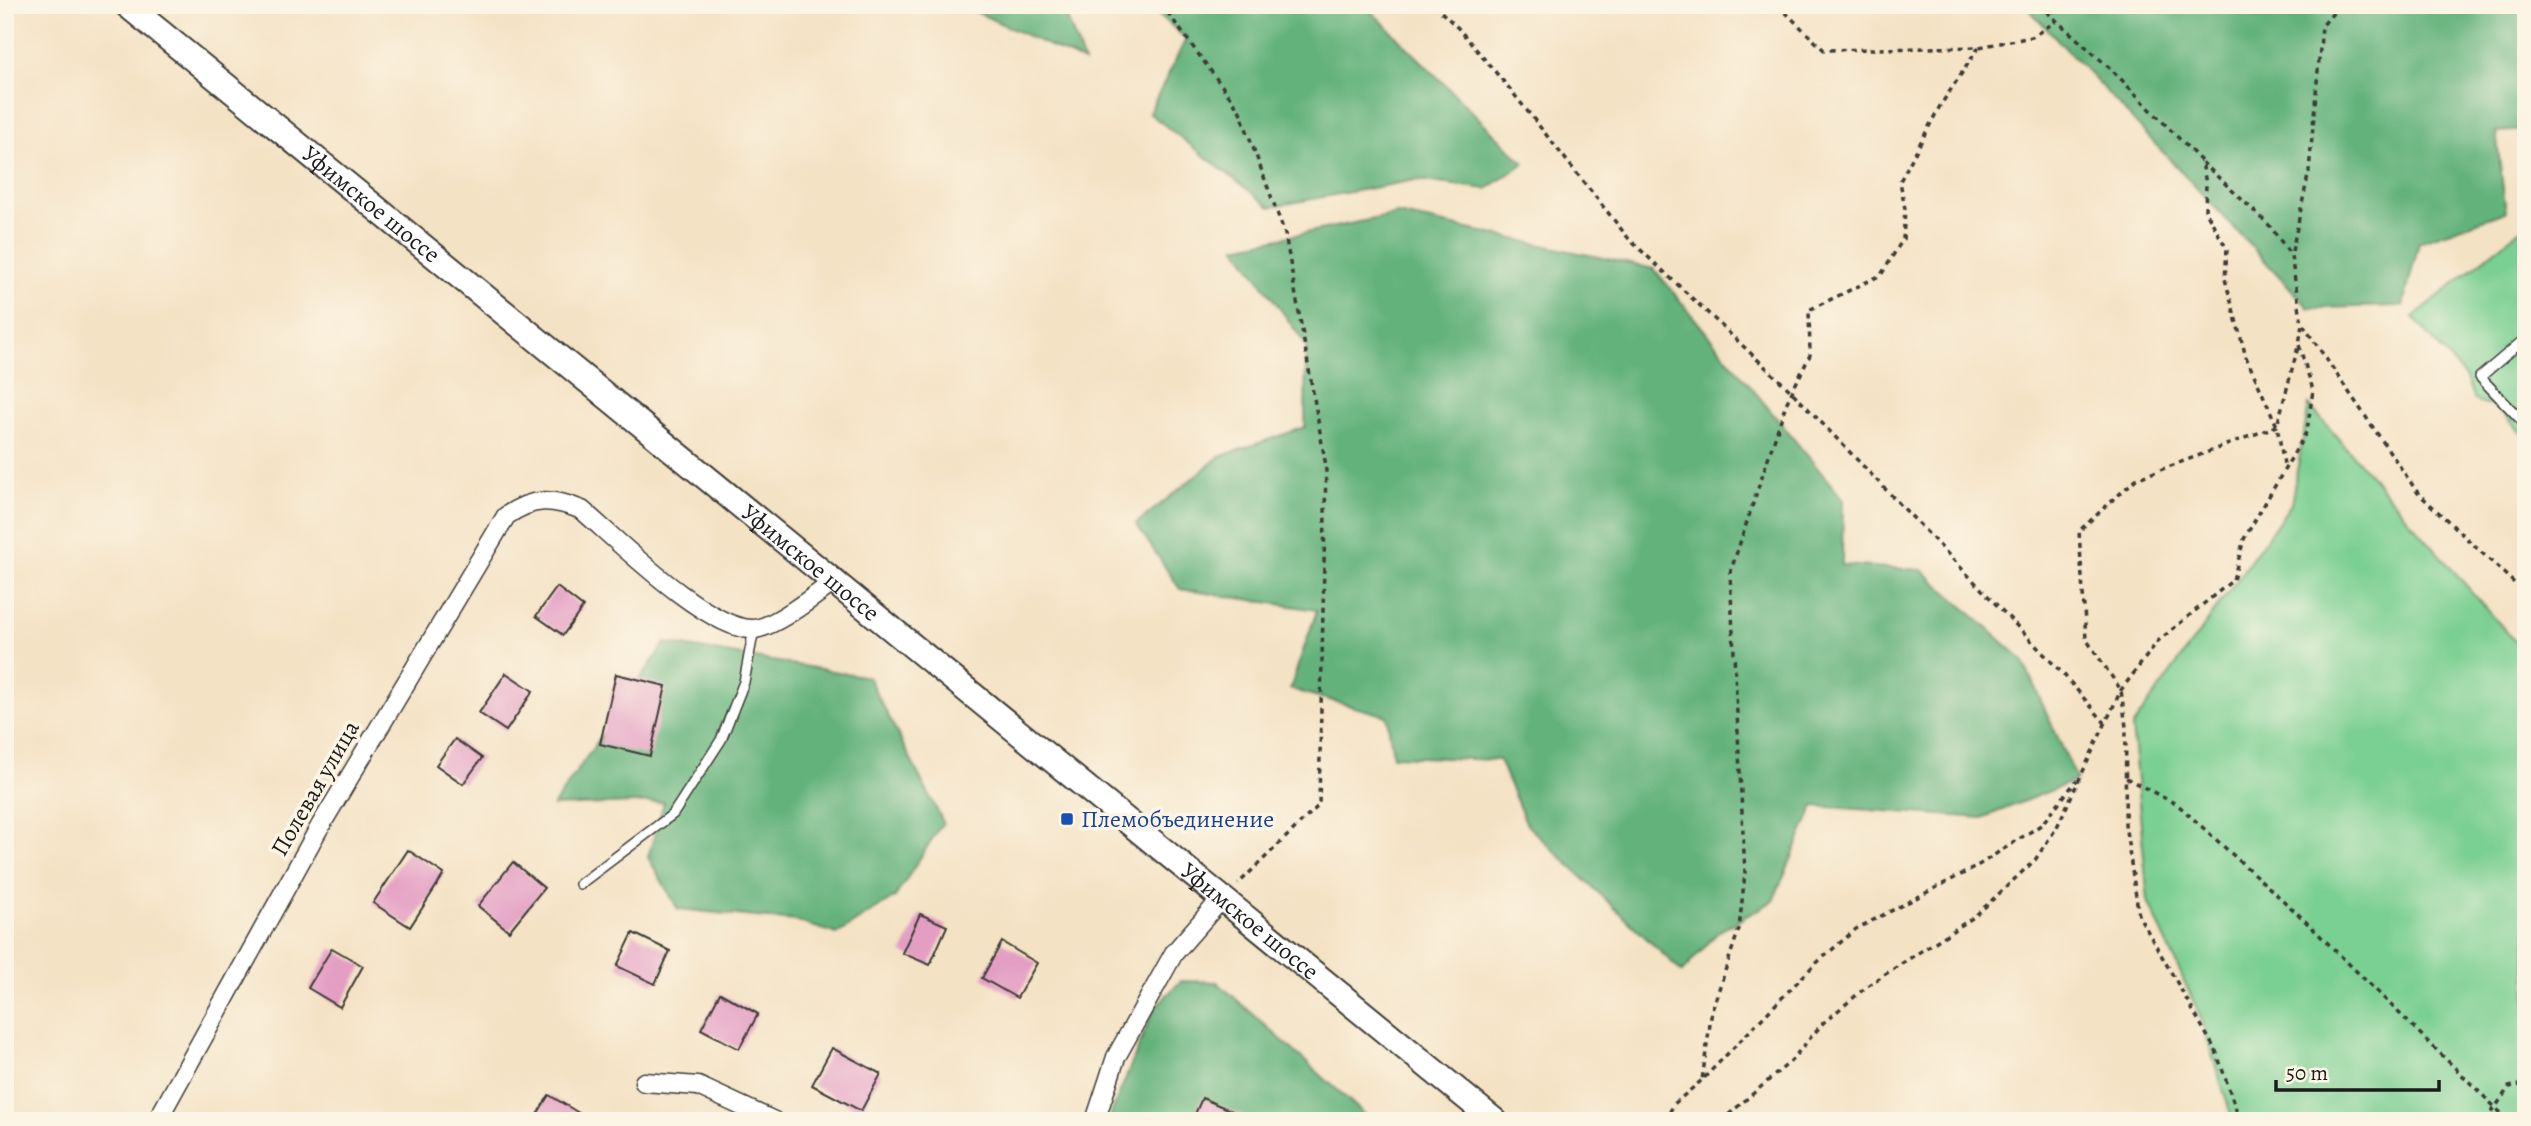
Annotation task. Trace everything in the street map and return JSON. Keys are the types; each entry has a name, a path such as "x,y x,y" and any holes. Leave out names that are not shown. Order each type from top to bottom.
{"main road":[{"name":"Уфимское шоссе","path":"127,5 832,583 1223,897 1495,1121"}],"street":[{"name":"Полевая улица","path":"157,1121 319,828 506,516 521,505 538,500 561,501 582,510 693,604 723,622 754,629"},
{"path":"754,629 787,614 832,583"},
{"path":"1095,1121 1116,1056 1174,953 1223,897"},
{"path":"644,1082 698,1086 774,1121"}],"lane":[{"path":"2526,338 2480,377 2526,425"},
{"path":"580,884 673,814 721,740 744,682 754,629"}],"path":[{"path":"1162,5 1239,109 1285,234 1326,466 1319,805 1223,897"},
{"path":"1434,5 1458,28 1509,88 1629,239 1792,392 2065,676 2105,723"},
{"path":"1778,5 1824,50 1979,47 2032,37 2055,22"},
{"path":"2039,5 2112,70 2202,162 2270,226 2291,256"},
{"path":"2053,5 2055,22"},
{"path":"2277,426 2302,324 2291,256 2309,171 2322,26 2340,5"},
{"path":"1702,1080 1712,1010 1740,929 1745,873 1730,573 1792,392 1810,355 1809,310 1881,275 1903,239 1905,209 1900,181 1940,106 1979,47"},
{"path":"2202,162 2206,184 2205,210 2227,249 2225,279 2245,357 2277,426 2285,465"},
{"path":"2302,324 2418,493 2526,594"},
{"path":"1721,1121 1790,1062 1823,1023 1870,984 1974,917 2035,860 2057,827 2121,690 2158,641 2233,580 2244,539 2269,501 2285,465 2307,431 2313,390 2299,345"},
{"path":"2240,1121 2216,1051 2139,916 2125,824 2126,727 2121,690 2086,639 2079,531 2136,479 2277,426"},
{"path":"2126,778 2178,805 2317,933 2510,1121"},
{"path":"1665,1121 1674,1104 1702,1080 1812,967 1856,929 1974,868 2040,825 2077,780"},
{"path":"2486,1121 2509,1087 2526,1084"}],"green space":[{"path":"961,5 1062,5 1084,62"},
{"path":"1149,5 1365,5 1524,163 1487,189 1415,180 1270,207 1149,113 1186,39"},
{"path":"2025,5 2526,5 2526,130 2496,132 2506,212 2419,242 2403,306 2309,308"},
{"path":"1398,214 1654,269 1843,499 1842,565 1922,570 2022,659 2077,780 1982,818 1814,806 1773,901 1718,932 1682,972 1527,825 1499,760 1393,756 1387,716 1290,689 1317,610 1180,589 1136,524 1219,457 1305,427 1306,345 1236,247"},
{"path":"2526,225 2526,437 2498,408 2474,400 2466,378 2413,317"},
{"path":"2309,405 2526,654 2526,1121 2233,1121 2200,1016 2148,901 2132,727 2291,504"},
{"path":"665,643 868,677 943,822 895,897 837,934 796,921 678,909 648,857 664,802 553,806"},
{"path":"1181,981 1217,982 1372,1121 1108,1121 1155,1007"}],"building":[{"path":"557,587 583,607 563,635 536,616"},
{"path":"506,673 533,691 506,731 479,713"},
{"path":"616,674 666,686 650,756 600,744"},
{"path":"455,739 482,758 463,784 436,765"},
{"path":"408,850 444,874 410,927 373,903"},
{"path":"513,862 544,888 509,931 478,906"},
{"path":"920,914 947,926 930,965 902,953"},
{"path":"633,933 670,951 655,984 617,966"},
{"path":"1002,942 1037,963 1017,998 982,978"},
{"path":"332,948 363,966 340,1007 308,988"},
{"path":"720,993 758,1014 739,1049 701,1029"},
{"path":"832,1048 881,1074 861,1111 812,1085"},
{"path":"549,1095 592,1121 533,1121"},
{"path":"1202,1098 1255,1121 1192,1121"}],"place":[{"name":"Племобъединение","path":"1067,819"}]}
